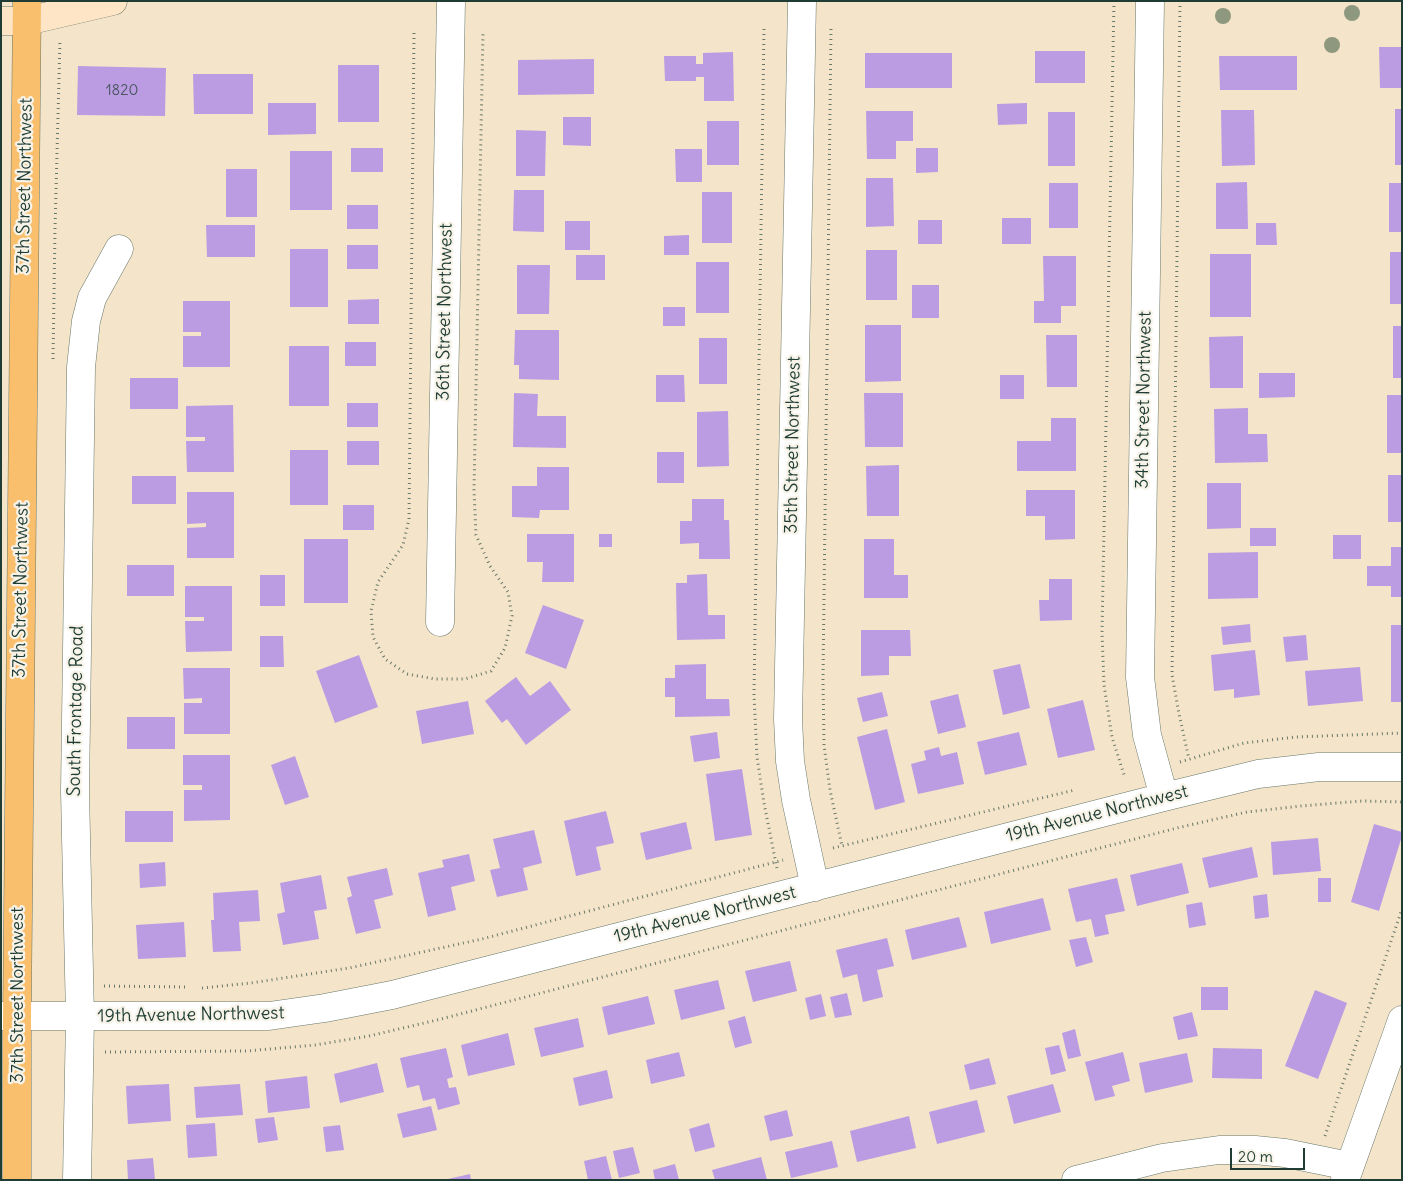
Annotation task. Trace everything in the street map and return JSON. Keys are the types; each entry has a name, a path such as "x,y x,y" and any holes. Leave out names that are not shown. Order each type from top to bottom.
{"main road":[{"path":"18,14 113,1"},
{"name":"37th Street Northwest","path":"17,1180 9,1016 18,14"}],"street":[{"name":"36th Street Northwest","path":"440,622 451,1"},
{"name":"35th Street Northwest","path":"802,1 788,719 790,761 796,800 815,887"},
{"name":"34th Street Northwest","path":"1150,1 1140,677 1148,735 1164,796"},
{"name":"South Frontage Road","path":"77,1180 80,1017 75,790 81,366 86,321 92,298 119,249"},
{"name":"19th Avenue Northwest","path":"9,1016 269,1016 325,1008 392,995 1164,796 1258,774 1319,768 1402,767"},
{"path":"1076,1180 1162,1158 1218,1150 1285,1152 1318,1158 1347,1173 1402,1020"}],"path":[{"path":"1114,1 1102,633 1104,685 1112,737 1125,778"},
{"path":"1180,1 1172,675 1189,759 1244,743 1296,737 1402,733"},
{"path":"831,29 823,698 824,745 830,790 842,846 1078,790"},
{"path":"79,986 203,988 261,982 349,968 482,939 775,862 757,757 754,695 764,30"},
{"path":"793,926 1181,826 1247,812 1362,801 1402,802"},
{"path":"1318,1158 1402,909"}],"building":[{"path":"1379,47 1402,47 1402,88 1380,88"},
{"path":"1035,51 1085,51 1085,83 1035,83"},
{"path":"733,52 734,101 704,101 704,77 696,77 696,81 665,81 664,56 696,56 696,64 703,64 703,53"},
{"path":"865,53 952,53 952,88 865,88"},
{"path":"1219,56 1297,56 1297,90 1220,90"},
{"path":"594,59 594,94 518,95 518,60"},
{"path":"338,65 379,65 379,122 338,122"},
{"path":"78,66 166,68 165,116 77,115"},
{"path":"193,74 253,74 253,114 194,114"},
{"path":"268,103 316,103 316,134 268,135"},
{"path":"1027,103 1027,124 998,125 997,104"},
{"path":"1395,109 1402,109 1402,165 1395,165"},
{"path":"1221,110 1254,110 1255,165 1222,166"},
{"path":"866,111 913,111 913,141 896,141 896,159 867,159"},
{"path":"1048,112 1075,112 1075,166 1048,166"},
{"path":"563,117 591,117 591,146 563,145"},
{"path":"707,121 739,121 739,165 707,165"},
{"path":"516,130 546,131 545,176 516,176"},
{"path":"351,148 383,148 383,172 351,172"},
{"path":"916,148 938,148 938,172 916,173"},
{"path":"675,149 702,149 702,182 676,182"},
{"path":"290,151 332,151 332,210 290,210"},
{"path":"226,169 257,169 257,217 226,217"},
{"path":"866,178 893,178 894,226 866,227"},
{"path":"1247,182 1248,229 1216,229 1216,183"},
{"path":"1049,183 1078,183 1078,228 1049,228"},
{"path":"1389,183 1402,183 1402,232 1389,232"},
{"path":"514,190 544,190 544,232 513,231"},
{"path":"702,192 732,192 732,243 702,243"},
{"path":"347,205 378,205 378,229 347,229"},
{"path":"1002,218 1031,218 1031,244 1002,244"},
{"path":"918,220 942,220 942,244 918,244"},
{"path":"565,221 590,221 590,250 565,250"},
{"path":"1256,223 1276,223 1277,245 1256,245"},
{"path":"206,225 255,225 255,257 207,257"},
{"path":"689,235 689,255 664,255 664,236"},
{"path":"347,245 378,245 378,269 347,269"},
{"path":"290,249 328,249 328,307 290,307"},
{"path":"866,250 897,250 897,300 866,300"},
{"path":"1390,252 1402,252 1402,304 1390,304"},
{"path":"1210,254 1251,254 1251,317 1210,317"},
{"path":"576,255 605,255 605,280 576,280"},
{"path":"1043,256 1076,256 1076,306 1061,306 1061,323 1034,323 1034,301 1044,301"},
{"path":"696,262 729,262 729,313 696,313"},
{"path":"517,265 550,265 549,314 517,314"},
{"path":"912,285 939,285 939,318 912,318"},
{"path":"379,299 379,324 348,324 348,300"},
{"path":"183,301 230,301 230,367 183,367 183,336 201,336 201,332 183,332"},
{"path":"663,307 685,307 685,326 663,326"},
{"path":"865,325 901,325 901,381 865,382"},
{"path":"1393,326 1402,326 1402,378 1393,378"},
{"path":"515,330 559,330 559,380 519,379 519,365 514,365"},
{"path":"1046,335 1077,335 1077,387 1047,387"},
{"path":"1243,336 1243,388 1210,388 1209,337"},
{"path":"699,338 727,338 727,384 699,384"},
{"path":"345,342 376,342 376,366 345,366"},
{"path":"289,346 329,346 329,406 289,406"},
{"path":"1259,373 1295,373 1295,397 1259,398"},
{"path":"656,375 684,375 685,402 656,402"},
{"path":"1000,375 1024,375 1024,399 1000,399"},
{"path":"130,378 178,378 178,409 130,409"},
{"path":"514,393 538,394 537,416 566,416 566,448 513,447"},
{"path":"864,393 903,393 903,447 865,447"},
{"path":"1387,395 1402,395 1402,453 1387,453"},
{"path":"347,403 378,403 378,427 347,427"},
{"path":"233,405 234,472 187,472 186,441 205,441 205,437 186,437 186,406"},
{"path":"1248,408 1248,434 1267,434 1268,462 1215,463 1214,409"},
{"path":"728,411 729,466 697,467 697,412"},
{"path":"1051,418 1076,418 1076,471 1017,471 1017,441 1051,441"},
{"path":"347,441 379,441 379,465 347,465"},
{"path":"290,450 328,450 328,505 290,505"},
{"path":"657,452 684,452 684,483 657,483"},
{"path":"899,465 899,516 867,516 866,466"},
{"path":"537,467 569,467 569,510 540,510 539,518 512,517 512,486 537,486"},
{"path":"1388,475 1402,475 1402,522 1388,522"},
{"path":"132,476 176,476 176,504 132,504"},
{"path":"1207,483 1241,483 1241,528 1207,529"},
{"path":"1026,490 1075,490 1075,539 1045,540 1045,516 1026,516"},
{"path":"187,492 234,492 234,558 187,558 187,528 206,527 206,523 187,524"},
{"path":"692,499 724,499 724,520 729,520 730,559 699,559 699,543 680,544 680,521 692,521"},
{"path":"343,505 374,505 374,530 343,530"},
{"path":"1250,528 1276,528 1276,546 1250,546"},
{"path":"527,534 574,534 574,582 542,582 543,562 527,562"},
{"path":"599,534 612,534 612,547 599,547"},
{"path":"1333,535 1361,535 1361,559 1333,559"},
{"path":"304,539 348,539 348,603 304,603"},
{"path":"864,539 894,539 894,575 908,575 908,598 864,598"},
{"path":"1391,547 1402,547 1402,597 1391,597 1391,586 1367,586 1367,566 1391,566"},
{"path":"1258,552 1258,598 1208,599 1208,553"},
{"path":"127,565 174,565 174,596 127,596"},
{"path":"707,574 708,615 725,615 725,639 677,640 676,583 687,583 687,575"},
{"path":"260,575 285,575 285,606 260,606"},
{"path":"1049,579 1072,579 1072,620 1040,621 1039,600 1049,600"},
{"path":"185,586 232,586 232,651 186,652 185,621 204,621 204,617 185,617"},
{"path":"543,605 584,620 566,669 525,653"},
{"path":"1250,624 1251,642 1223,645 1221,627"},
{"path":"1391,625 1402,625 1402,702 1391,702"},
{"path":"861,630 910,630 911,656 889,656 889,675 861,676"},
{"path":"1306,635 1308,660 1286,662 1283,637"},
{"path":"260,636 283,636 284,667 260,667"},
{"path":"1255,650 1260,695 1234,698 1234,689 1214,691 1211,655"},
{"path":"359,655 378,707 335,723 316,671"},
{"path":"706,664 706,699 729,699 730,716 675,717 675,697 665,697 665,678 675,678 675,665"},
{"path":"1020,664 1030,708 1003,715 993,670"},
{"path":"1360,667 1363,701 1308,706 1305,671"},
{"path":"183,668 230,668 230,734 184,734 184,703 202,703 202,698 184,699"},
{"path":"516,677 530,696 550,681 571,710 526,745 507,719 502,723 485,701"},
{"path":"882,692 888,716 863,722 857,698"},
{"path":"958,694 966,727 938,734 930,701"},
{"path":"1083,700 1095,750 1058,758 1047,709"},
{"path":"468,701 474,734 422,744 416,711"},
{"path":"127,717 175,717 175,749 127,749"},
{"path":"887,729 905,802 875,810 857,737"},
{"path":"717,732 720,758 694,762 690,736"},
{"path":"1019,732 1027,765 985,775 977,742"},
{"path":"939,747 941,756 957,752 964,784 918,794 911,764 926,760 924,751"},
{"path":"183,755 230,755 230,820 184,821 184,790 202,790 202,785 183,785"},
{"path":"295,756 309,797 285,805 271,765"},
{"path":"742,769 752,835 715,841 706,774"},
{"path":"125,811 173,811 173,842 125,842"},
{"path":"606,811 614,843 596,847 601,870 576,876 564,821"},
{"path":"686,822 692,849 646,860 640,833"},
{"path":"1374,824 1402,832 1379,911 1351,902"},
{"path":"534,830 542,863 523,868 528,890 497,897 490,870 500,868 493,839"},
{"path":"1318,838 1321,871 1273,875 1271,842"},
{"path":"1252,847 1258,877 1209,888 1202,858"},
{"path":"469,854 475,881 451,887 456,910 428,917 418,873 444,867 442,860"},
{"path":"165,862 166,886 140,888 139,864"},
{"path":"1182,863 1189,893 1137,906 1130,875"},
{"path":"387,868 393,895 374,900 381,928 356,934 347,898 352,896 347,877"},
{"path":"321,875 327,909 314,911 319,939 283,945 277,914 285,912 280,883"},
{"path":"1117,878 1125,911 1105,915 1109,934 1095,937 1091,919 1076,922 1068,889"},
{"path":"1318,878 1331,878 1331,902 1318,902"},
{"path":"258,890 260,921 239,922 241,951 213,952 211,920 214,920 213,893"},
{"path":"1267,894 1269,917 1255,919 1253,896"},
{"path":"1043,898 1051,930 991,944 984,912"},
{"path":"1202,902 1206,925 1189,928 1186,905"},
{"path":"959,917 967,947 912,960 905,930"},
{"path":"184,922 186,957 138,959 136,925"},
{"path":"1086,937 1093,962 1076,967 1069,940"},
{"path":"887,938 894,966 877,970 883,997 863,1002 857,974 843,978 836,950"},
{"path":"790,961 797,991 753,1002 745,971"},
{"path":"718,980 725,1009 681,1020 674,990"},
{"path":"1201,987 1228,987 1228,1010 1201,1010"},
{"path":"1315,990 1347,1003 1318,1079 1285,1066"},
{"path":"847,993 852,1015 835,1018 830,997"},
{"path":"821,994 826,1016 810,1020 805,998"},
{"path":"648,996 655,1024 608,1035 602,1007"},
{"path":"1192,1012 1198,1036 1178,1040 1173,1017"},
{"path":"745,1016 752,1043 735,1048 728,1021"},
{"path":"578,1018 584,1047 541,1057 534,1028"},
{"path":"1075,1029 1081,1056 1068,1059 1062,1033"},
{"path":"508,1033 515,1065 468,1076 461,1045"},
{"path":"1059,1045 1066,1071 1051,1075 1045,1048"},
{"path":"446,1048 453,1077 447,1079 449,1088 456,1087 460,1104 438,1110 435,1098 423,1101 419,1085 407,1088 400,1058"},
{"path":"1213,1048 1262,1049 1262,1079 1212,1078"},
{"path":"679,1052 685,1076 651,1084 646,1060"},
{"path":"1123,1052 1130,1081 1112,1086 1115,1096 1095,1101 1085,1062"},
{"path":"1187,1053 1193,1082 1145,1093 1139,1063"},
{"path":"989,1058 996,1084 970,1090 964,1065"},
{"path":"377,1063 384,1092 340,1103 334,1074"},
{"path":"607,1070 613,1098 579,1106 573,1078"},
{"path":"307,1076 310,1108 268,1113 265,1081"},
{"path":"169,1084 171,1121 128,1124 126,1086"},
{"path":"240,1084 243,1115 196,1118 194,1087"},
{"path":"1053,1084 1061,1112 1014,1124 1007,1096"},
{"path":"977,1100 985,1132 937,1144 929,1112"},
{"path":"431,1106 437,1130 403,1138 397,1114"},
{"path":"787,1110 793,1136 770,1141 764,1116"},
{"path":"909,1116 916,1148 857,1162 850,1131"},
{"path":"274,1117 278,1140 258,1143 255,1119"},
{"path":"215,1123 217,1156 188,1158 186,1125"},
{"path":"709,1123 715,1147 695,1152 689,1129"},
{"path":"340,1125 344,1150 326,1152 323,1127"},
{"path":"832,1141 838,1167 791,1178 785,1152"},
{"path":"633,1147 640,1173 619,1178 613,1151"},
{"path":"606,1156 612,1180 588,1180 584,1161"},
{"path":"761,1157 767,1180 715,1180 712,1170"},
{"path":"153,1158 155,1180 128,1180 127,1160"},
{"path":"675,1164 679,1180 655,1180 653,1170"},
{"path":"470,1174 471,1180 448,1180 448,1179"}]}
